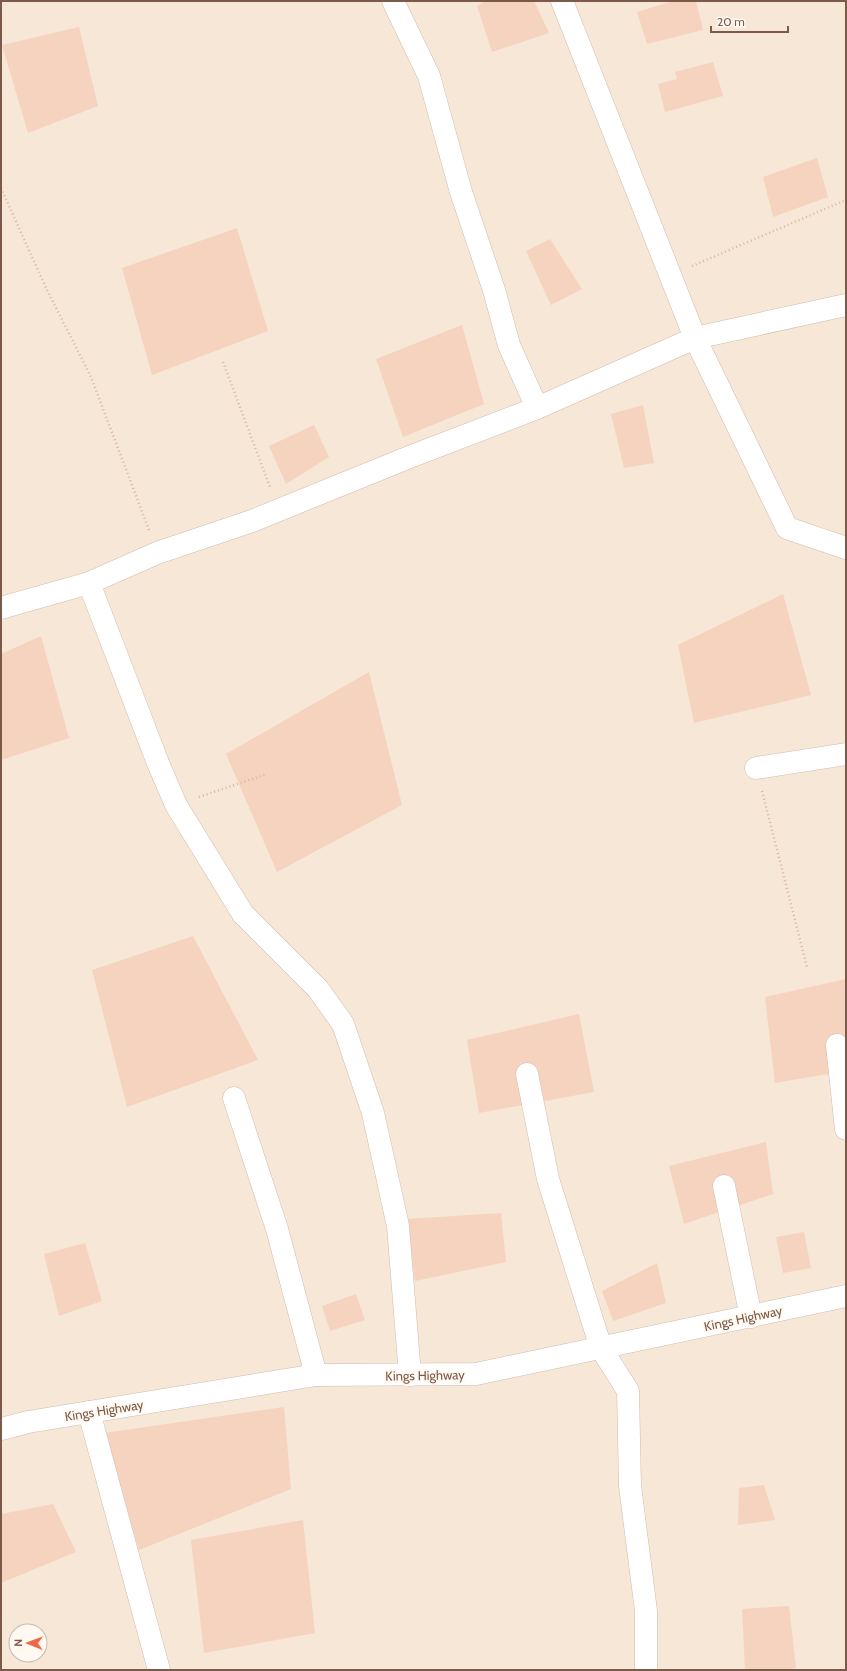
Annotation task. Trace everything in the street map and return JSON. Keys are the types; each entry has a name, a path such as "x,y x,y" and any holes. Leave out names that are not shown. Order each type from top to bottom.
{"street":[{"path":"392,1 429,76 462,192 494,290 509,345 537,408"},
{"path":"562,1 695,338 787,528 846,548"},
{"path":"1,608 89,583 157,553 252,521 412,456 537,408 695,338 846,305"},
{"path":"89,583 158,763 176,805 243,914 318,989 343,1024 373,1113 398,1226 410,1375"},
{"path":"756,768 846,754"},
{"path":"837,1045 846,1129"},
{"path":"527,1074 548,1179 601,1348 628,1391 630,1486 646,1611 646,1670"},
{"path":"234,1098 276,1229 316,1376"},
{"path":"724,1186 751,1316"},
{"name":"Kings Highway","path":"1,1428 28,1422 316,1376 476,1374 846,1296"},
{"path":"89,1412 158,1670"}],"path":[{"path":"1,188 46,288 91,377 157,553"},
{"path":"669,275 846,200"},
{"path":"224,362 279,510"},
{"path":"756,768 806,967"},
{"path":"176,805 267,774"}],"shaded area":[{"path":"1,1 846,1 846,1670 1,1670"}],"building":[{"path":"485,1 534,1 549,33 492,52 477,6"},
{"path":"673,1 696,1 703,30 647,44 637,12"},
{"path":"79,27 98,106 28,133 2,45"},
{"path":"713,62 723,96 665,112 658,84 677,79 675,72"},
{"path":"817,158 828,197 773,217 763,177"},
{"path":"237,228 268,331 152,375 122,268"},
{"path":"550,239 582,289 551,305 526,251"},
{"path":"462,325 484,404 403,437 376,359"},
{"path":"643,405 654,463 624,468 611,414"},
{"path":"314,425 329,457 286,484 269,446"},
{"path":"783,594 811,695 694,723 678,645"},
{"path":"41,636 69,738 1,760 1,654"},
{"path":"369,672 402,805 277,872 226,754"},
{"path":"193,936 258,1060 127,1107 92,970"},
{"path":"846,979 846,1071 775,1083 765,997"},
{"path":"579,1014 594,1092 479,1113 467,1040"},
{"path":"766,1142 773,1194 684,1224 669,1166"},
{"path":"501,1213 506,1262 415,1281 407,1219"},
{"path":"804,1232 811,1268 783,1273 776,1237"},
{"path":"85,1243 102,1301 59,1316 44,1254"},
{"path":"657,1263 666,1303 613,1321 602,1291"},
{"path":"356,1294 365,1320 330,1331 322,1306"},
{"path":"284,1407 291,1489 139,1550 104,1433"},
{"path":"764,1485 775,1520 738,1525 739,1488"},
{"path":"53,1504 76,1552 1,1583 1,1514"},
{"path":"303,1520 315,1633 204,1653 191,1540"},
{"path":"789,1606 796,1668 785,1670 745,1670 742,1609"}]}
